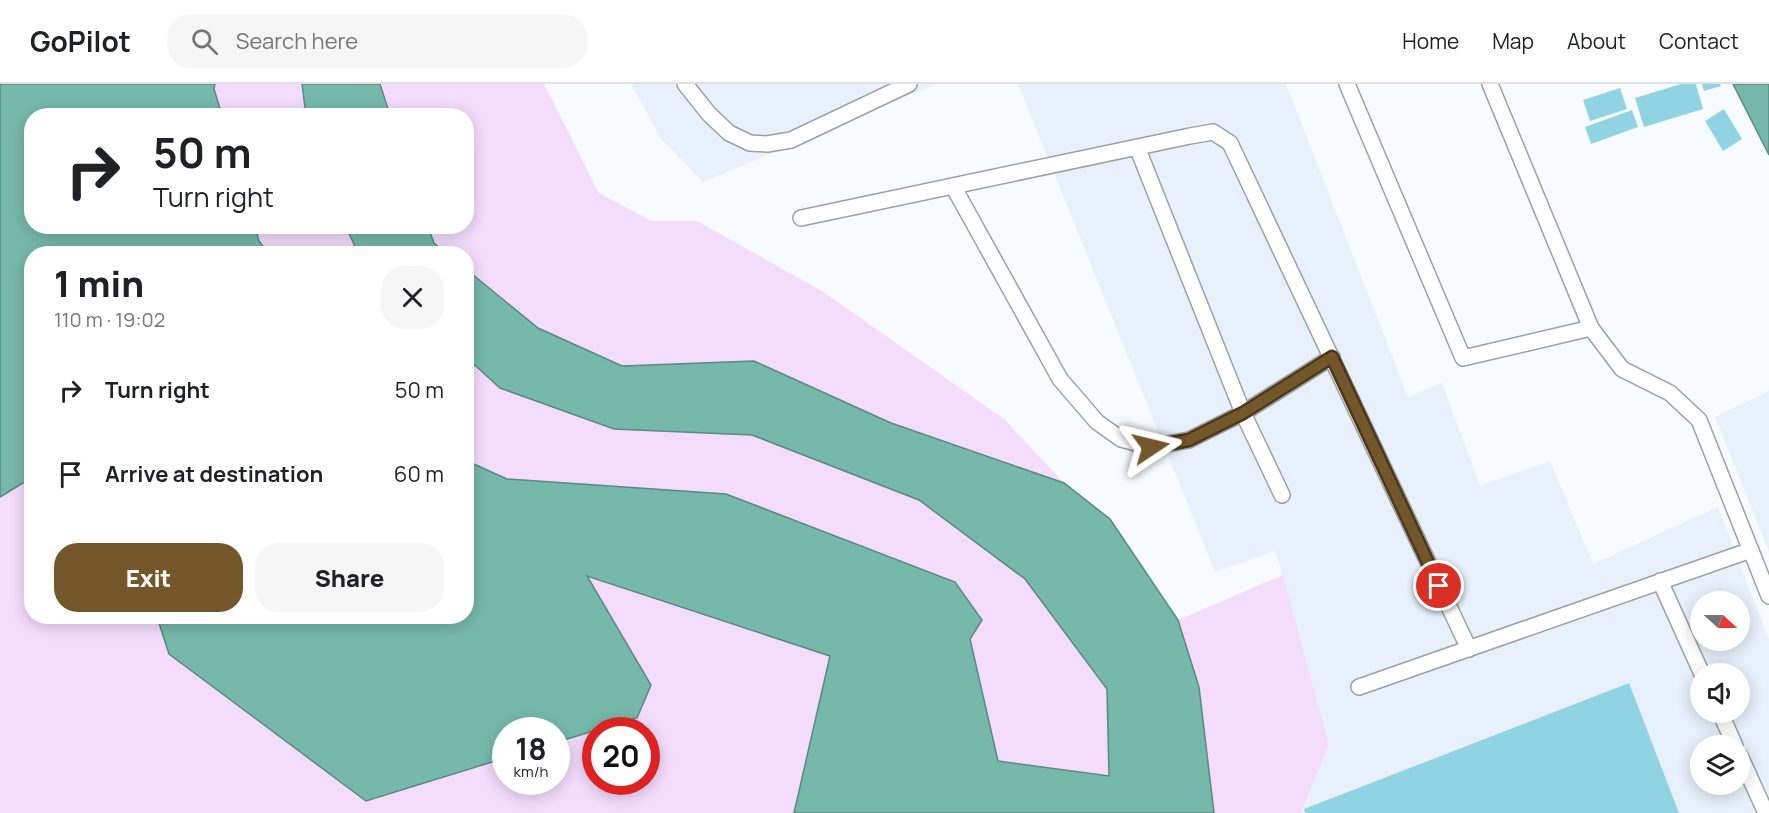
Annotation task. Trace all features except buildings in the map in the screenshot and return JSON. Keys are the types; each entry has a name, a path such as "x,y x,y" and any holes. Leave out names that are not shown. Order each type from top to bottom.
{"lane":[{"path":"685,84 709,114 729,133 750,143 767,144 791,140 909,84"},
{"path":"1347,84 1463,358 1591,328"},
{"path":"1490,84 1591,328 1622,369 1670,393 1699,420 1769,596"},
{"path":"801,218 1213,132 1230,143 1469,649"},
{"path":"1137,147 1243,413 1282,495"},
{"path":"953,186 1060,379 1097,422 1121,439 1151,447 1189,440 1243,413 1332,357"},
{"path":"1359,687 1751,550"},
{"path":"1660,581 1697,663"},
{"path":"1750,778 1766,813"}],"shaded area":[{"path":"0,84 544,84 599,193 651,221 697,221 822,291 1004,419 1064,483 1110,519 1178,620 1283,575 1329,744 1301,813 0,813"},
{"path":"0,84 215,84 214,89 220,108 24,108 24,234 257,234 263,246 24,246 24,482 0,497"},
{"path":"302,84 380,84 388,108 305,108"},
{"path":"631,84 936,84 703,182 662,140"},
{"path":"1018,84 1286,84 1408,397 1442,383 1480,486 1550,461 1593,564 1718,507 1769,640 1769,813 1301,813 1329,744 1275,551 1215,572"},
{"path":"1733,84 1769,84 1769,155"},
{"path":"349,234 431,234 438,246 355,246"},
{"path":"474,276 538,328 622,366 754,361 891,423 1064,483 1110,519 1178,620 1199,687 1214,813 794,813 830,656 587,576 651,685 637,717 582,717 582,734 570,738 570,717 492,717 492,762 366,801 169,654 159,624 474,624 474,464 507,479 726,494 955,582 982,620 970,639 998,761 1109,776 1107,689 1025,579 919,500 752,435 614,429 500,388 474,364"},
{"path":"1769,391 1769,552 1715,417"}],"route":[{"path":"1151,447 1189,440 1243,413 1332,357 1439,586"}]}
